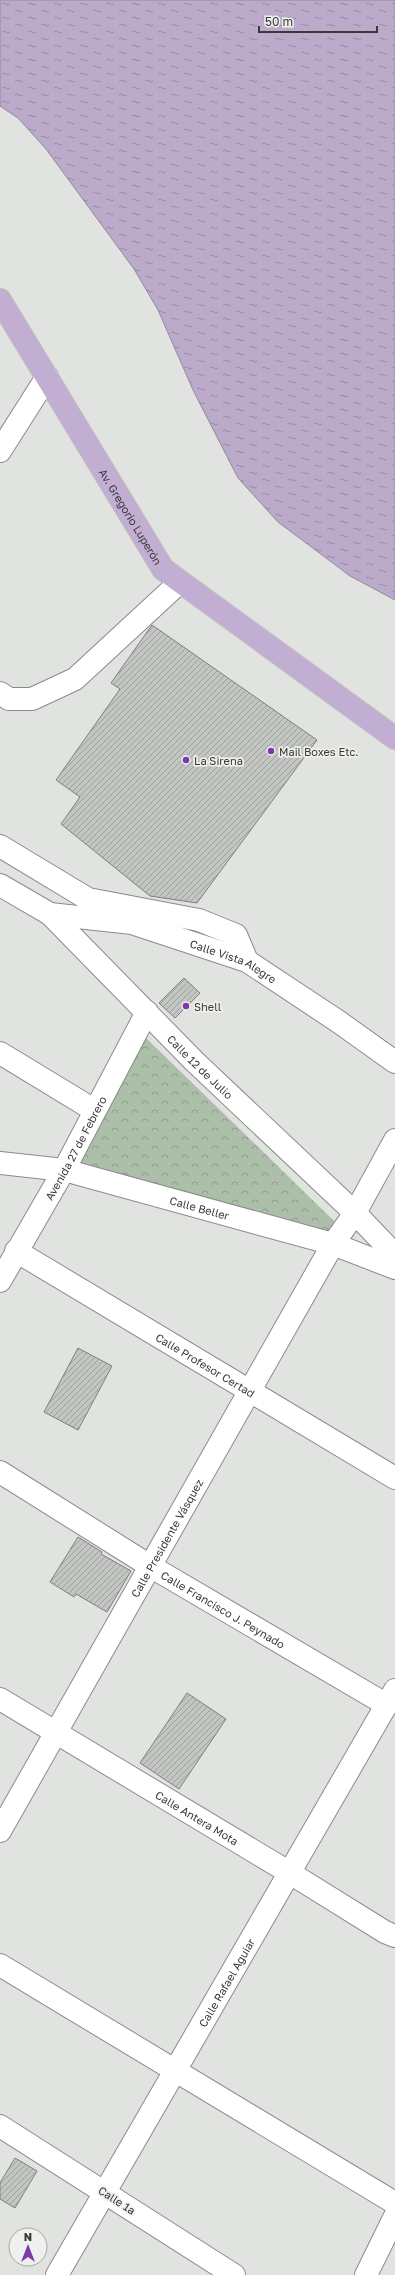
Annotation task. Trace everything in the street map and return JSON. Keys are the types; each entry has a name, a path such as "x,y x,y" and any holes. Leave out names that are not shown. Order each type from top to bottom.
{"main road":[{"name":"Av. Gregorio Luperón","path":"0,300 163,569 395,738"}],"street":[{"path":"0,451 47,377"},
{"path":"4,696 32,699 75,679 180,582"},
{"path":"0,846 88,899 199,920 236,935 246,961"},
{"name":"Calle 12 de Julio","path":"0,885 50,914 194,1061 355,1213 395,1255"},
{"name":"Calle Vista Alegre","path":"50,914 132,922 246,961 339,1022 395,1062"},
{"name":"Avenida 27 de Febrero","path":"0,1281 64,1170 94,1110 147,1012"},
{"path":"0,1053 94,1110"},
{"path":"355,1213 395,1140"},
{"name":"Calle Beller","path":"0,1163 64,1170 333,1244 395,1268"},
{"name":"Calle Presidente Vásquez","path":"0,1832 333,1244 355,1213"},
{"name":"Calle Profesor Certad","path":"16,1251 249,1392 395,1478"},
{"name":"Calle Francisco J. Peynado","path":"0,1472 150,1566 391,1698"},
{"name":"Calle Rafael Aguiar","path":"58,2275 391,1698"},
{"name":"Calle Antera Mota","path":"0,1699 290,1873 385,1932 395,1936"},
{"path":"0,1965 395,2203"},
{"name":"Calle 1ª","path":"0,2126 234,2275"},
{"path":"366,2275 395,2216"}],"green space":[{"path":"146,1038 371,1257 74,1167"}],"water":[{"path":"0,0 395,0 395,600 350,576 278,522 238,478 193,390 158,310 134,269 46,149 18,118 0,106"}],"building":[{"name":"La Sirena","path":"152,625 317,740 197,903 150,896 61,824 80,797 56,780 120,689 111,683"},
{"path":"184,978 200,993 175,1018 159,1003"},
{"path":"78,1348 112,1366 78,1430 44,1412"},
{"path":"78,1537 102,1552 101,1554 131,1571 107,1612 76,1594 74,1597 50,1582"},
{"path":"187,1693 226,1719 179,1789 140,1763"},
{"path":"15,2158 37,2171 15,2208 0,2199 0,2183"}],"place":[{"name":"Mail Boxes Etc.","path":"271,751"},
{"name":"La Sirena","path":"186,760"},
{"name":"Shell","path":"186,1006"}]}
